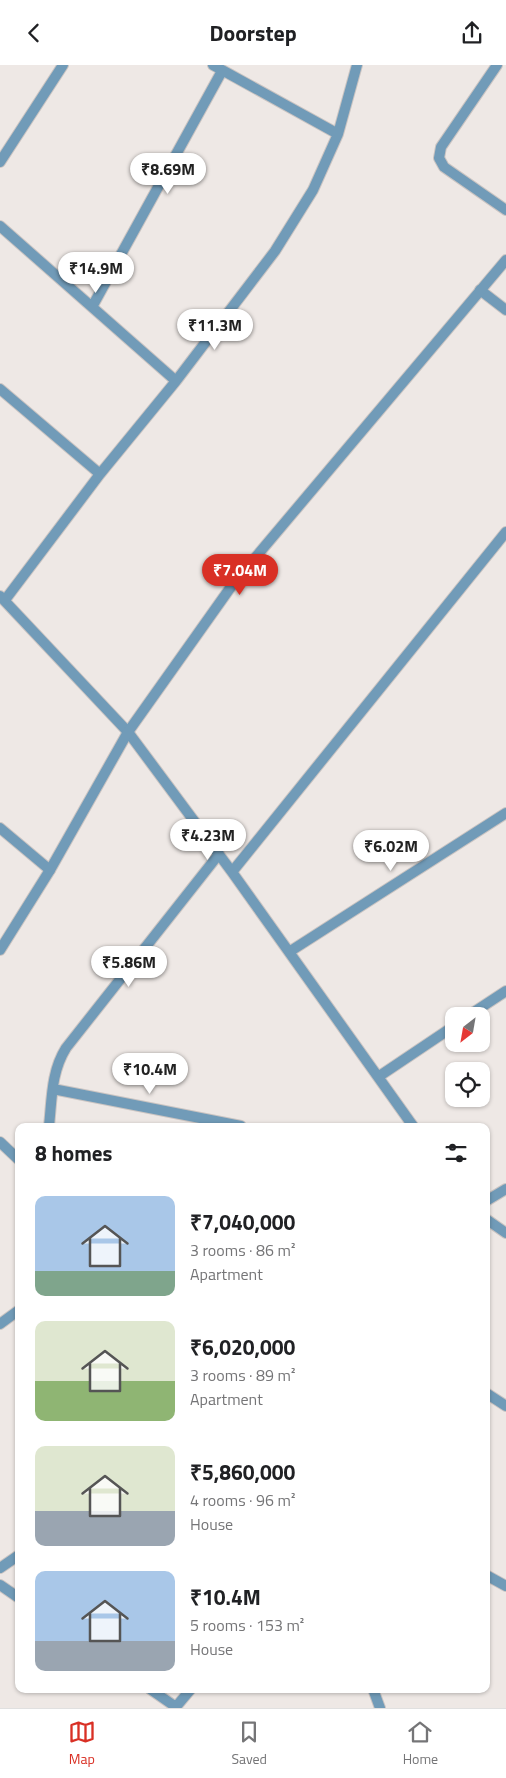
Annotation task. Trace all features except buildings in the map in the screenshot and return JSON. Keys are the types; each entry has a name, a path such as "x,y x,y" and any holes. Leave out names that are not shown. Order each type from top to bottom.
{"street":[{"path":"0,162 63,65"},
{"path":"357,65 338,134 313,190 275,251 176,381 100,473 2,598 128,732 219,854 411,1123"},
{"path":"497,65 442,147 439,158 444,167 506,210"},
{"path":"92,307 217,68 338,134"},
{"path":"0,226 176,381"},
{"path":"0,950 50,870 128,732 233,584 506,260"},
{"path":"480,290 506,310"},
{"path":"0,389 100,473"},
{"path":"232,872 506,532"},
{"path":"289,952 506,813"},
{"path":"0,828 50,870"},
{"path":"49,1123 55,1073 58,1061 66,1048 219,854"},
{"path":"482,1007 506,991"},
{"path":"378,1077 445,1032"},
{"path":"53,1089 225,1123"},
{"path":"0,1142 15,1156"},
{"path":"490,1199 506,1189"},
{"path":"490,1222 506,1233"},
{"path":"0,1324 15,1314"},
{"path":"490,1396 506,1406"},
{"path":"0,1569 15,1558"},
{"path":"490,1577 506,1586"},
{"path":"0,1585 15,1595"},
{"path":"156,1693 176,1707 188,1693"},
{"path":"374,1693 380,1708"}]}
